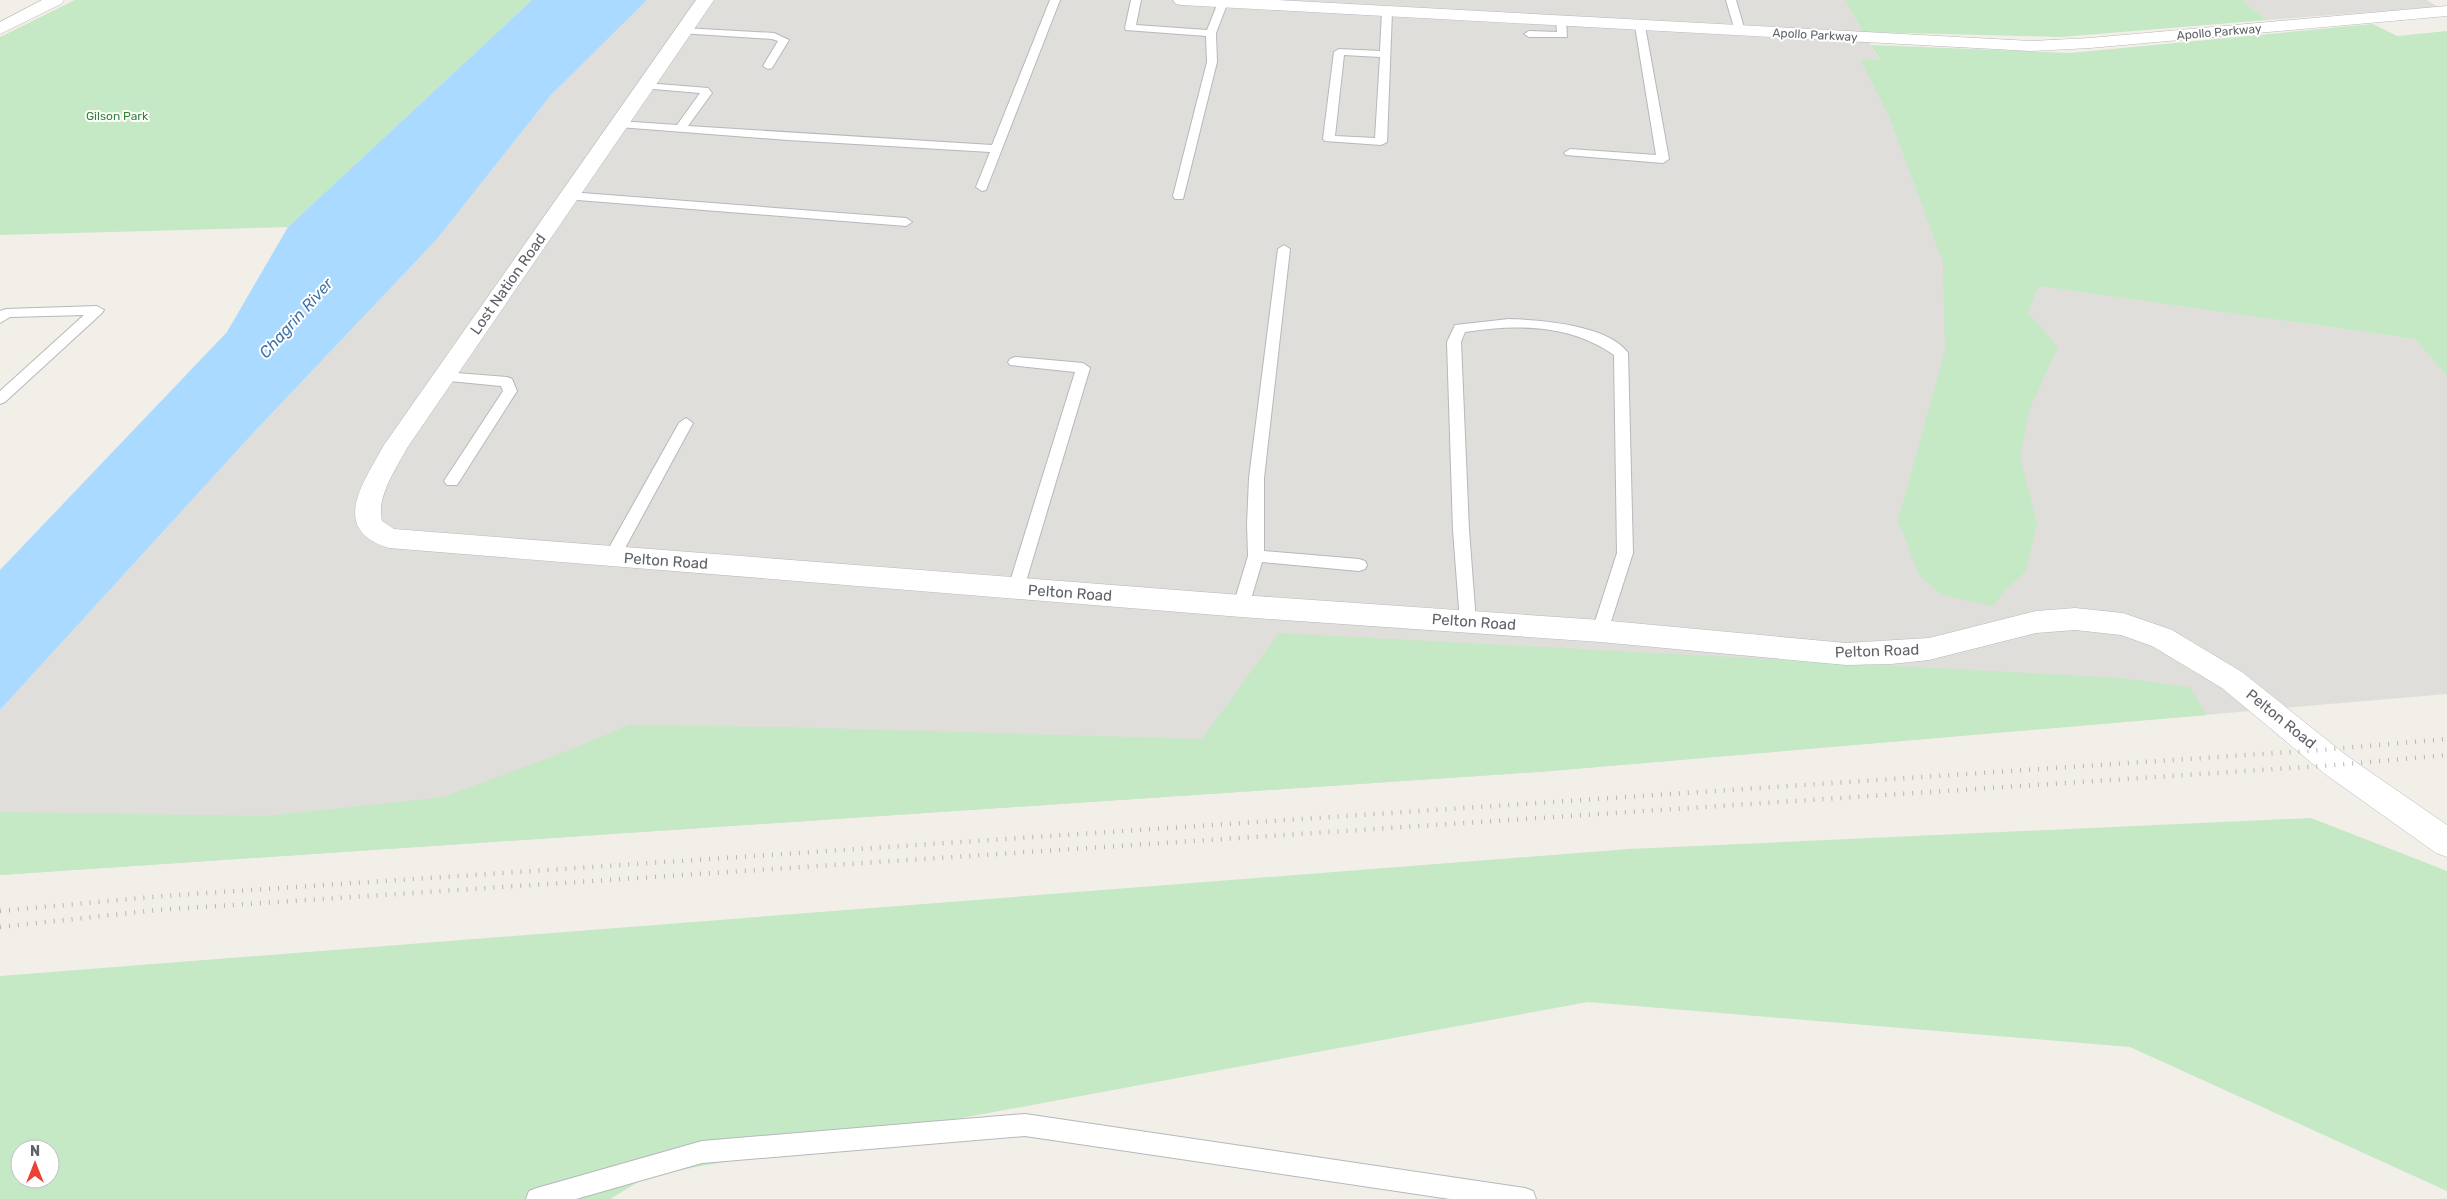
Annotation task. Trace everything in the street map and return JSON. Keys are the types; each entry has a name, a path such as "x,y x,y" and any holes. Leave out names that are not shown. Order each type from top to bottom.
{"street":[{"path":"4,23 55,0"},
{"name":"Lost Nation Road","path":"429,542 389,538 370,526 366,510 372,492 396,445 705,0"},
{"name":"Apollo Parkway","path":"1182,0 1261,2 1388,12 2031,46 2090,43 2447,11"},
{"name":"Pelton Road","path":"429,542 1241,606 1600,631 1846,654 1891,653 1929,649 2036,622 2075,619 2123,624 2162,638 2232,680 2336,765 2447,843"}],"lane":[{"path":"982,187 1055,0"},
{"path":"1136,0 1130,28 1211,33"},
{"path":"1731,0 1740,31"},
{"path":"1179,196 1212,62 1211,33 1223,2"},
{"path":"1386,54 1339,52 1329,139 1381,142 1386,54 1388,12"},
{"path":"1529,34 1563,35 1561,21"},
{"path":"1570,152 1663,159 1640,26"},
{"path":"684,31 774,36 784,40 768,66"},
{"path":"646,86 704,90 706,93 680,129"},
{"path":"619,124 997,149"},
{"path":"569,196 906,222"},
{"path":"1241,606 1256,556 1253,525 1258,464 1271,341 1284,249"},
{"path":"0,319 6,314 97,310 0,399"},
{"path":"1468,622 1461,530 1454,342 1460,328 1499,322 1547,325 1592,335 1621,353 1625,554 1600,631"},
{"path":"1015,362 1083,368 1016,588"},
{"path":"444,377 507,382 510,391 452,481"},
{"path":"612,557 686,423"},
{"path":"1256,556 1359,566"},
{"path":"537,1199 702,1152 1025,1125 1525,1199"}],"shaded area":[{"path":"647,0 1845,0 1900,96 1983,278 2416,339 2447,376 2447,694 1539,772 0,875 0,710 255,431 437,239 551,95"},
{"path":"2242,0 2427,0 2438,7 2267,20"}],"green space":[{"name":"Gilson Park","path":"75,0 532,0 288,227 0,235 0,37"},
{"path":"1845,0 2242,0 2267,20 2061,37 1863,32"},
{"path":"2373,24 2397,36 2447,31 2447,376 2415,339 2038,286 2028,313 2058,347 2030,408 2020,457 2037,524 2026,571 2005,590 1993,606 1941,595 1919,575 1898,521 1945,350 1943,262 1889,116 1860,59 1880,60 1871,45 2070,53"},
{"path":"1279,633 2121,678 2189,687 2207,715 1539,772 0,875 0,812 267,816 444,797 567,751 629,725 785,727 1202,739"},
{"path":"2311,818 2447,871 2447,1191 2130,1047 1588,1002 648,1176 610,1199 0,1199 0,976 1629,849"}],"water":[{"name":"Chagrin River","path":"532,0 647,0 551,95 437,239 255,431 0,710 0,570 227,332 288,227"}],"railway":[{"path":"0,911 163,896 2321,750 2447,739"},
{"path":"0,927 157,910 2336,765 2447,755"}]}
